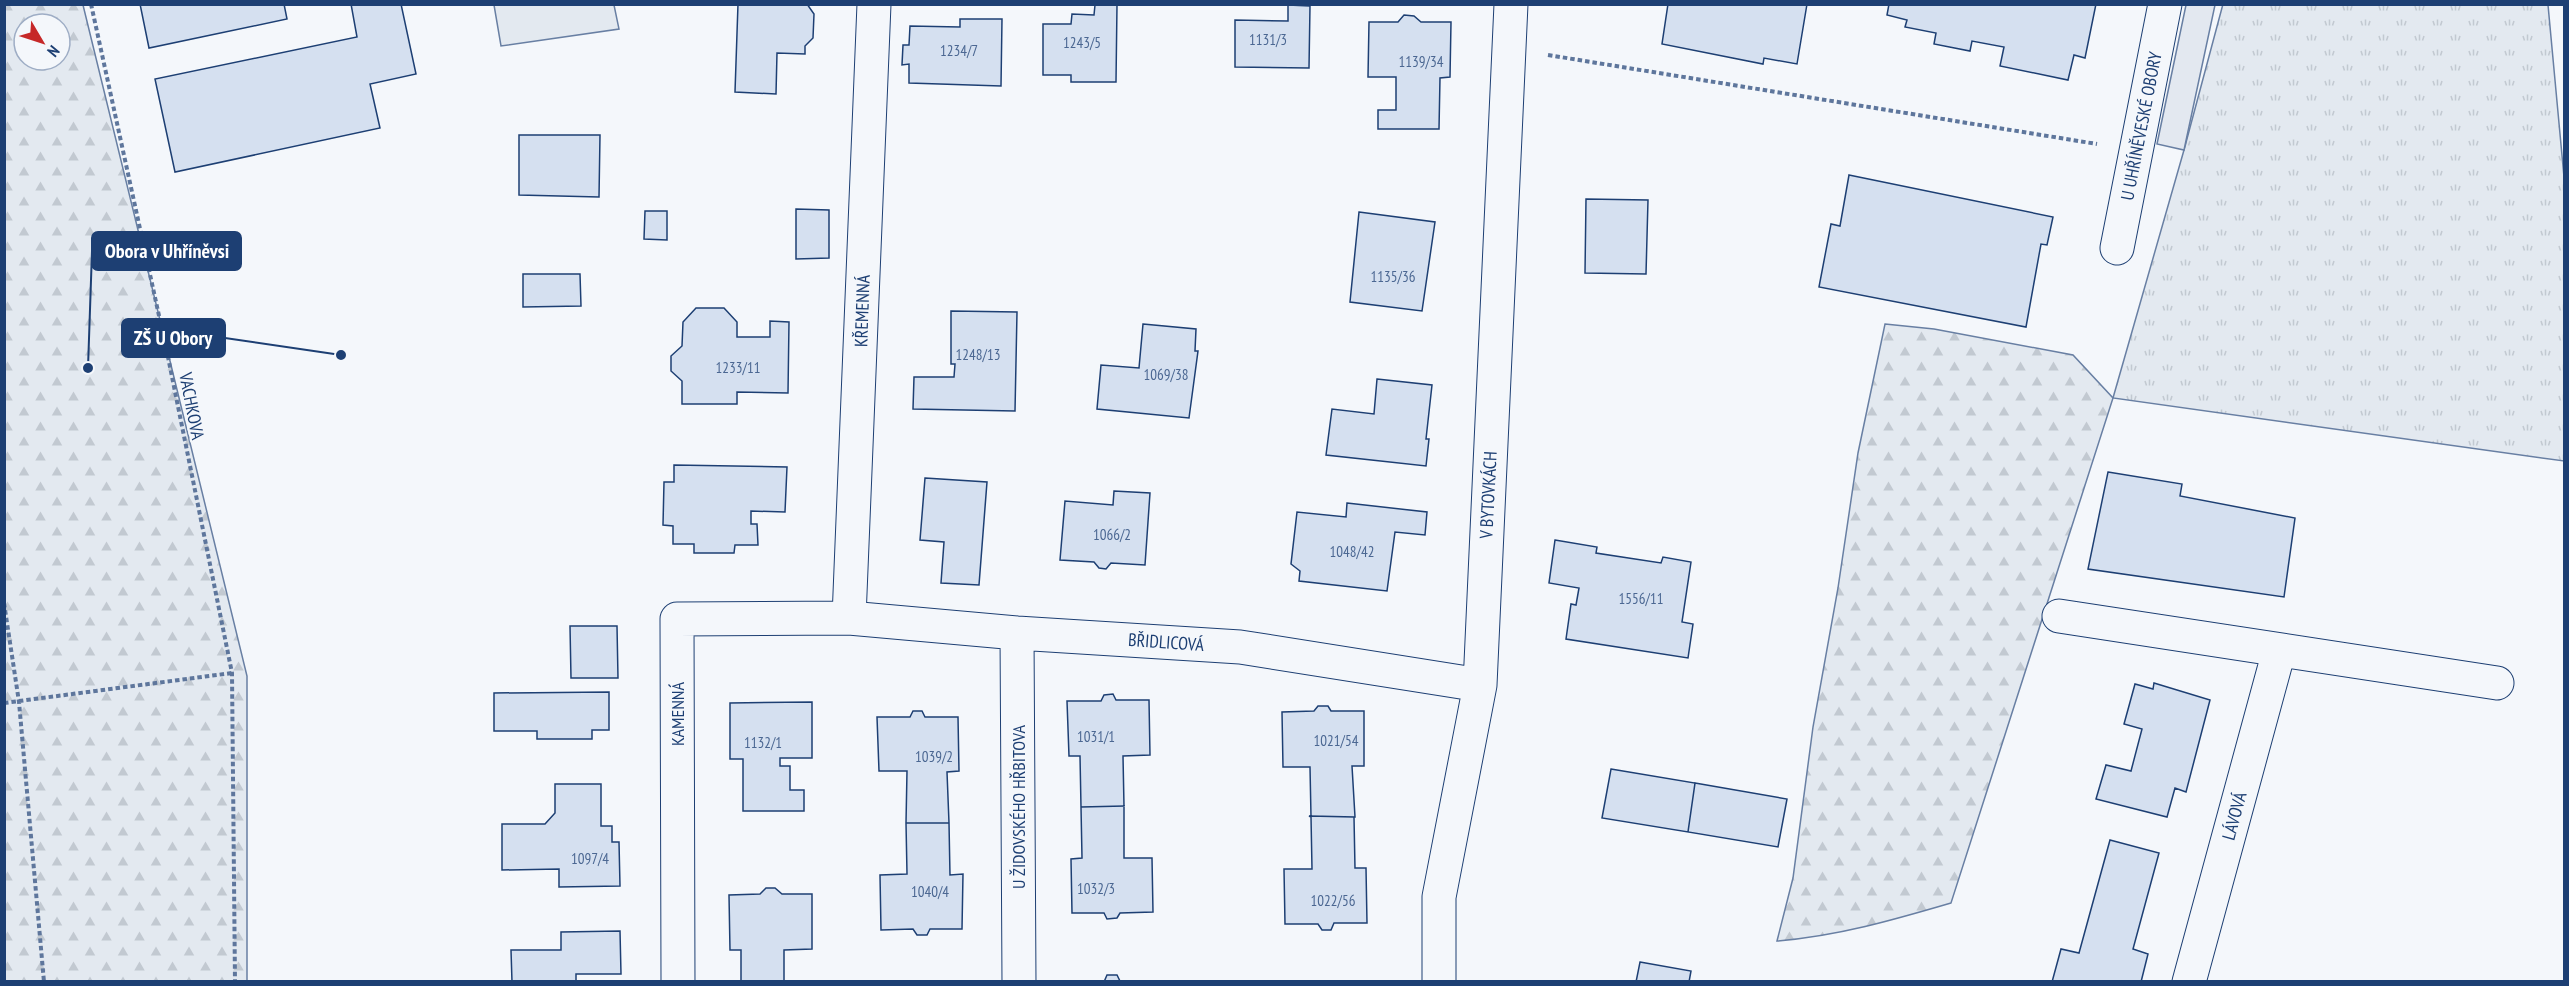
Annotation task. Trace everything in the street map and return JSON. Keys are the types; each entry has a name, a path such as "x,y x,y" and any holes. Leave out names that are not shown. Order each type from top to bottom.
{"street":[{"name":"KŘEMENNÁ","path":"849,618 874,4"},
{"name":"V BYTOVKÁCH","path":"1439,981 1439,897 1480,686 1510,4"},
{"name":"U UHŘÍNĚVESKÉ OBORY","path":"2117,248 2165,4"},
{"path":"2059,616 2498,683"},
{"name":"BŘIDLICOVÁ","path":"849,618 1017,633 1240,646 1480,686"},
{"name":"KAMENNÁ","path":"678,981 677,619 849,618"},
{"name":"U ŽIDOVSKÉHO HŘBITOVA","path":"1017,633 1019,981"},
{"name":"LÁVOVÁ","path":"2189,981 2279,651"}],"path":[{"name":"VACHKOVA","path":"92,4 168,357 232,673 235,981"},
{"path":"1509,48 2137,150"},
{"path":"4,603 19,702 44,981"},
{"path":"4,704 232,673"}],"green space":[{"path":"5,4 83,5 247,676 247,981 5,981"},
{"path":"2223,4 2548,5 2564,177 2564,461 2113,398"},
{"path":"494,5 614,5 619,29 501,46"},
{"path":"1885,324 1934,329 2073,355 2113,398 1951,903 1844,931 1777,941 1793,878 1813,727 1838,588 1858,453"}],"shaded area":[{"path":"2186,5 2215,5 2184,150 2157,144"}],"building":[{"path":"140,4 284,4 287,19 149,48"},
{"path":"351,4 401,4 416,74 370,84 380,128 175,172 155,79 357,37"},
{"path":"738,4 807,4 814,14 813,38 805,46 805,54 777,53 776,94 735,92"},
{"path":"1668,4 1807,4 1797,64 1764,58 1763,64 1662,44"},
{"path":"1889,4 2096,4 2085,58 2074,55 2068,80 2000,66 2004,47 1972,41 1970,51 1934,44 1936,33 1905,27 1907,20 1887,15"},
{"path":"1095,5 1117,5 1116,82 1071,82 1071,75 1043,75 1043,24 1071,24 1072,14 1094,15"},
{"path":"1288,5 1310,6 1309,68 1235,67 1235,20 1288,21"},
{"path":"1404,15 1414,16 1421,22 1451,22 1450,77 1440,78 1439,129 1378,129 1378,110 1396,110 1396,77 1368,77 1369,22 1398,22"},
{"path":"960,19 1002,19 1001,86 909,83 909,64 902,65 903,45 909,45 910,26 960,27"},
{"path":"519,135 600,135 599,197 519,195"},
{"path":"1849,175 2053,217 2047,245 2041,244 2026,327 1819,287 1831,224 1840,226"},
{"path":"1586,199 1648,200 1646,274 1585,273"},
{"path":"796,209 829,210 829,258 796,259"},
{"path":"645,211 667,211 667,240 644,239"},
{"path":"1359,212 1435,222 1422,311 1350,302"},
{"path":"523,274 580,274 581,306 523,307"},
{"path":"696,308 724,308 737,322 737,337 770,337 770,321 789,322 788,393 737,392 737,404 682,404 682,381 671,371 671,356 682,346 683,322"},
{"path":"951,311 1017,312 1015,411 913,409 914,377 954,377 955,364 951,364"},
{"path":"1143,324 1196,329 1195,351 1198,351 1189,418 1097,409 1101,365 1139,368"},
{"path":"1377,379 1432,385 1426,439 1429,439 1426,466 1326,455 1332,409 1374,414"},
{"path":"674,465 787,467 785,512 751,511 751,524 757,524 758,545 735,545 734,553 694,553 694,544 673,544 673,526 663,525 664,482 674,482"},
{"path":"2108,472 2182,484 2180,496 2295,518 2284,597 2088,569"},
{"path":"925,478 987,482 979,585 941,583 944,542 920,540"},
{"path":"1114,491 1150,493 1145,565 1111,563 1106,569 1099,568 1094,562 1060,560 1065,501 1113,505"},
{"path":"1347,503 1427,512 1425,535 1395,532 1387,591 1299,581 1300,571 1291,564 1297,512 1346,517"},
{"path":"1555,540 1597,547 1596,553 1661,563 1663,557 1691,562 1682,622 1693,624 1688,658 1566,639 1571,604 1576,605 1579,588 1549,583"},
{"path":"570,626 617,626 618,678 571,678"},
{"path":"2154,683 2210,700 2186,792 2175,788 2167,817 2096,799 2106,765 2131,771 2142,729 2124,724 2135,684 2153,689"},
{"path":"609,692 609,730 592,730 592,739 537,739 537,731 494,731 494,693"},
{"path":"1113,694 1116,700 1149,700 1150,755 1123,756 1124,806 1081,807 1080,756 1069,756 1067,701 1101,701 1104,695"},
{"path":"812,702 812,758 780,758 780,766 790,766 790,790 804,790 804,811 743,811 743,759 730,759 730,703"},
{"path":"1318,706 1328,706 1331,711 1364,711 1364,766 1352,766 1355,817 1311,816 1310,767 1283,767 1282,712 1314,711"},
{"path":"913,711 922,711 925,717 958,717 959,771 947,772 949,823 906,823 907,771 879,771 877,717 910,717"},
{"path":"1611,769 1695,783 1688,832 1602,818"},
{"path":"1695,783 1787,799 1778,847 1688,832"},
{"path":"555,784 601,784 601,826 612,826 612,842 619,842 620,886 559,887 559,869 502,870 502,824 545,824 555,813"},
{"path":"1124,806 1124,858 1152,858 1153,912 1120,913 1117,918 1107,919 1104,913 1072,913 1071,859 1082,858 1081,807"},
{"path":"1309,816 1354,817 1355,868 1366,868 1367,923 1334,923 1331,930 1322,930 1318,924 1285,924 1284,869 1312,869 1311,817"},
{"path":"906,823 949,823 950,875 963,874 962,929 930,929 927,935 917,935 913,929 881,930 880,875 907,874"},
{"path":"2110,840 2159,853 2133,949 2148,954 2141,982 2052,982 2061,949 2079,953"},
{"path":"766,888 775,888 782,894 812,894 812,949 784,950 784,982 741,982 741,950 730,950 729,895 760,894"},
{"path":"620,931 621,974 576,974 576,982 512,982 511,950 561,950 561,932"},
{"path":"1640,962 1691,971 1689,982 1636,982"},
{"path":"1107,975 1117,975 1120,981 1153,982 1104,982"}],"place":[{"name":"ZŠ U Obory","path":"341,355"},
{"name":"Obora v Uhříněvsi","path":"88,368"}]}
